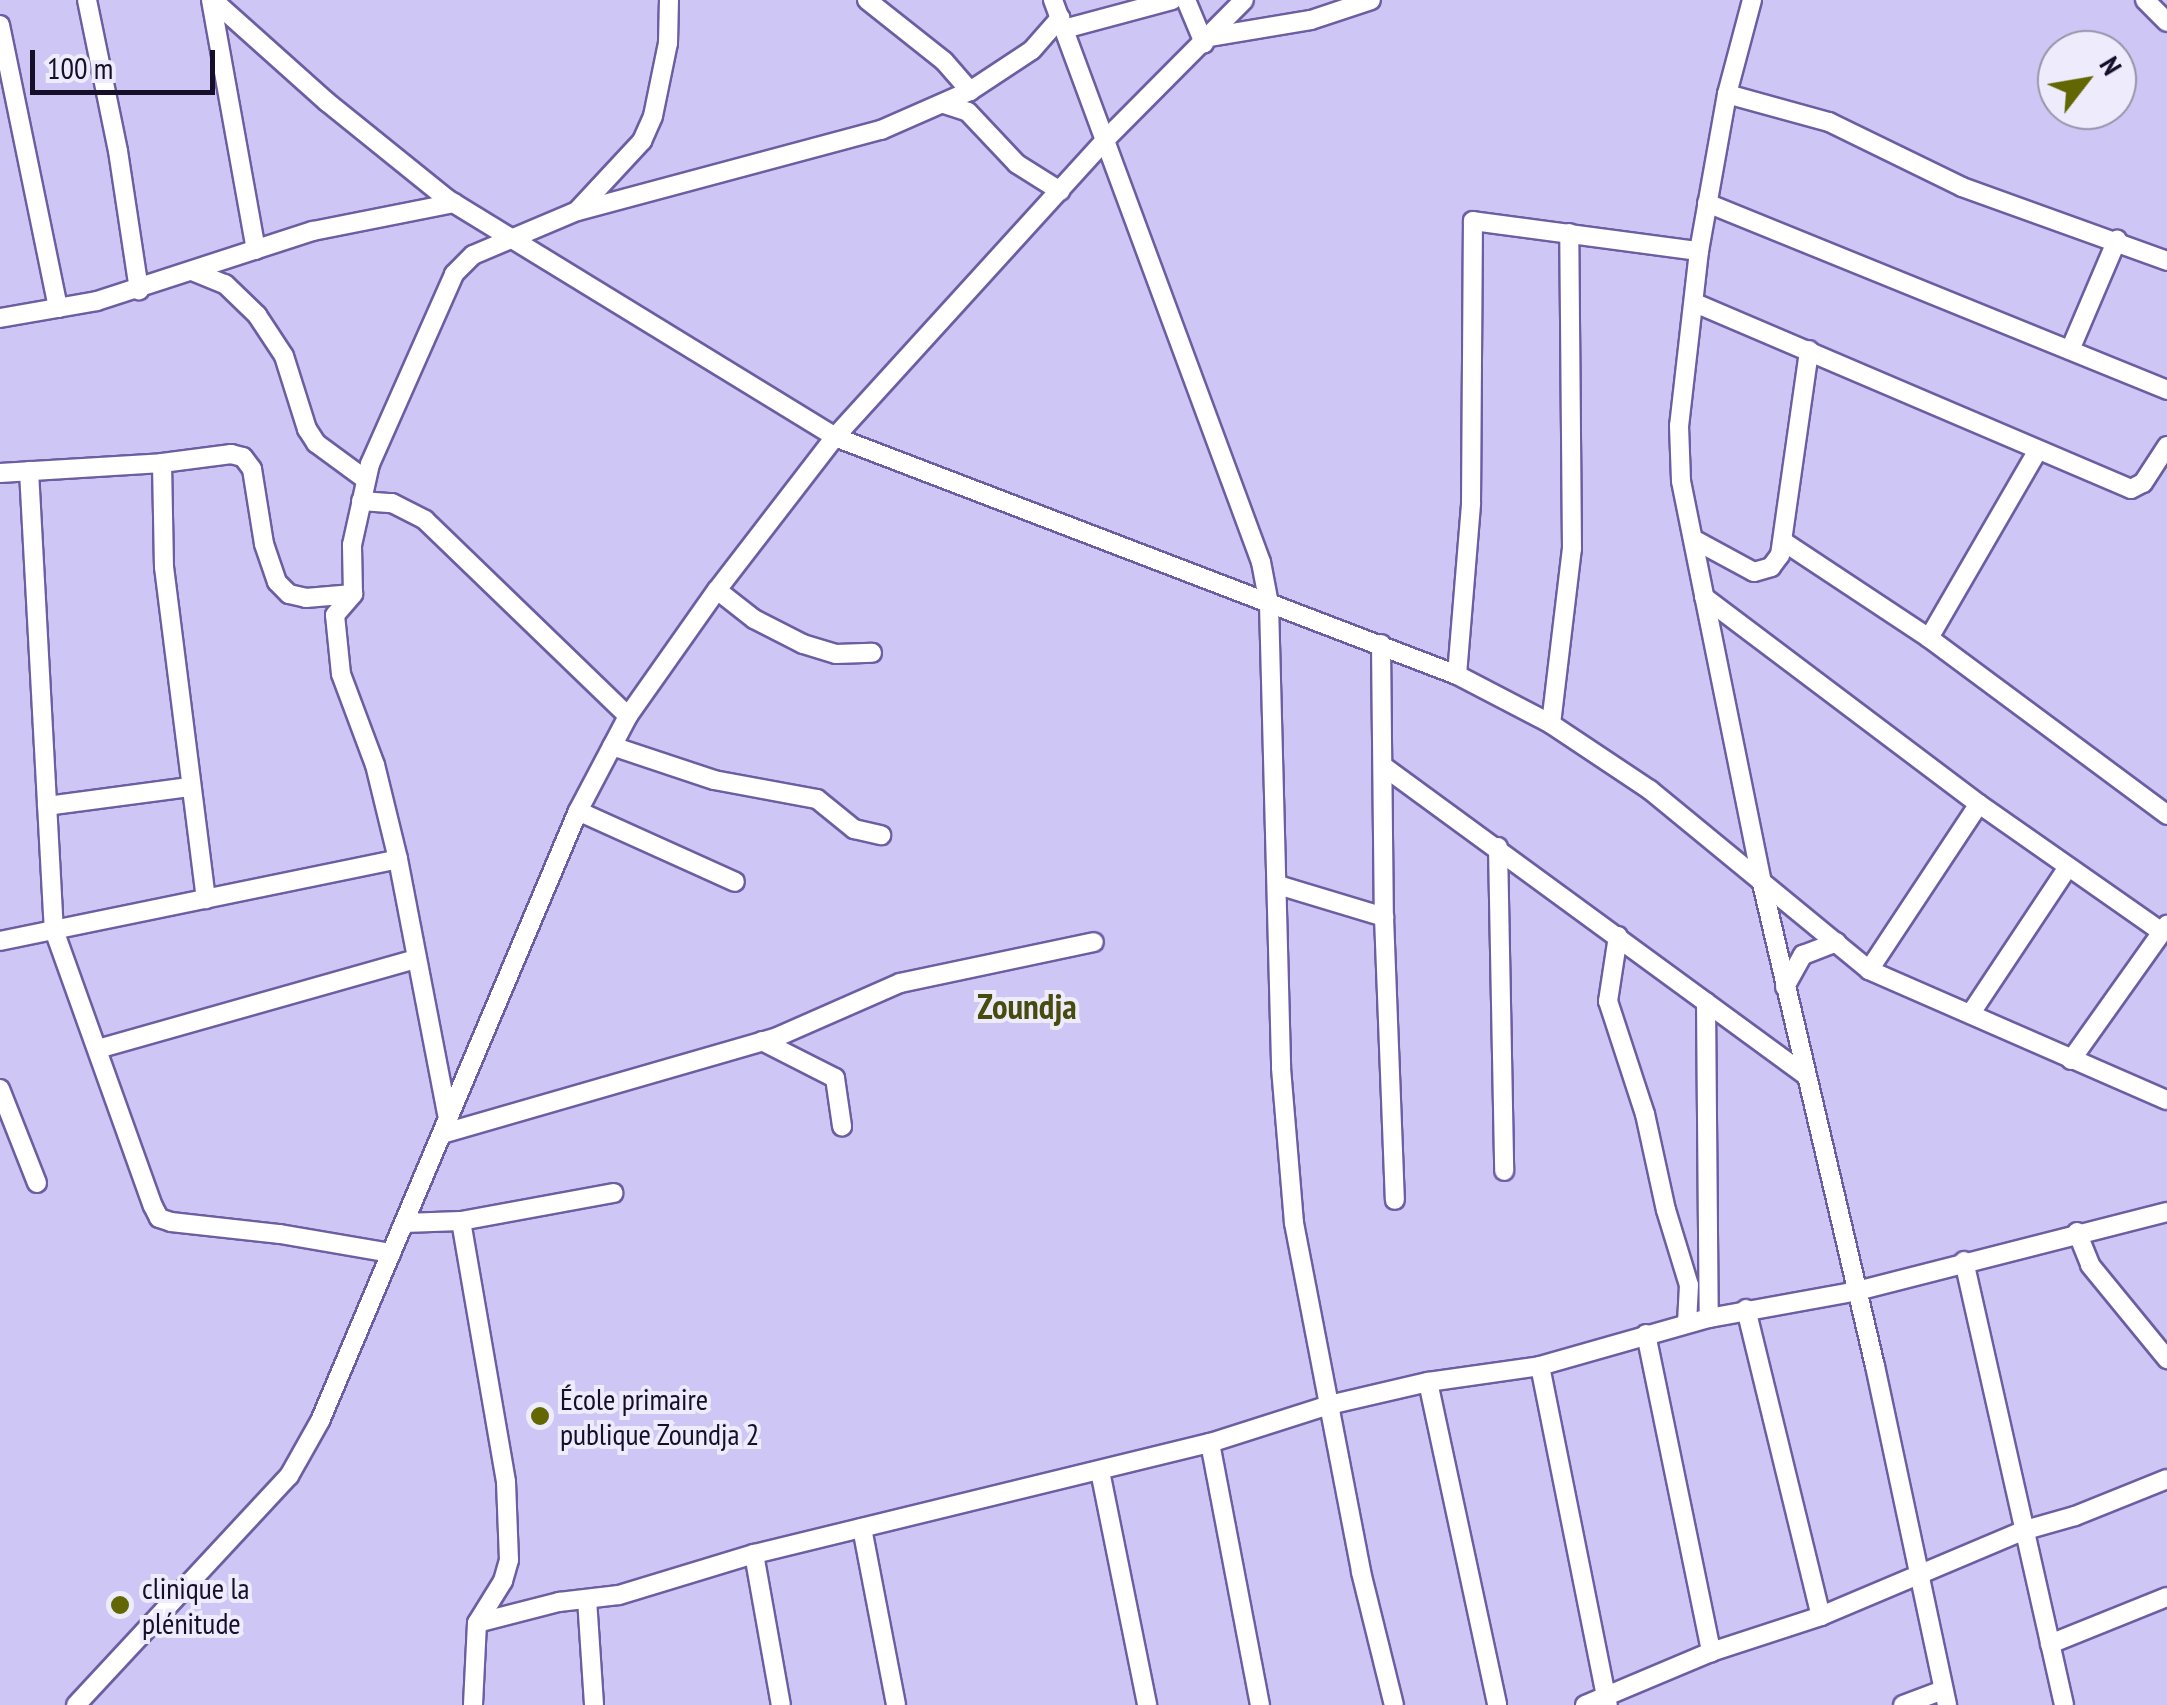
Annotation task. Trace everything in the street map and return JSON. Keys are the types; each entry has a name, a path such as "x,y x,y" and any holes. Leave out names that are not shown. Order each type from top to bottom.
{"street":[{"path":"87,0 118,151 139,290"},
{"path":"212,0 327,102 454,202 835,437 1457,675 1551,724 1650,790 1868,970 2167,1100"},
{"path":"212,0 256,250"},
{"path":"577,211 642,141 653,116 668,43 669,0"},
{"path":"867,0 944,61 970,91"},
{"path":"1053,0 1249,521 1268,604 1281,1068 1294,1223 1361,1572 1394,1705"},
{"path":"447,1128 398,859 375,764 341,674 335,615 352,594 352,545 365,478 454,274 473,255 577,211 881,130 944,104 1032,50 1062,23 1172,0"},
{"path":"1186,0 1206,40"},
{"path":"76,1705 289,1476 338,1384 578,811 628,716 717,590 835,437 1105,140 1244,0"},
{"path":"1206,40 1311,20 1371,0"},
{"path":"1752,0 1727,94 1699,251 1678,456 1785,987 1857,1291 1945,1698 1903,1705"},
{"path":"2146,0 2167,22"},
{"path":"0,25 58,308"},
{"path":"1727,94 1830,122 1962,187 2167,261"},
{"path":"944,104 968,112 1017,164 1060,191"},
{"path":"0,318 139,290 361,219 454,202"},
{"path":"1707,203 2167,390"},
{"path":"1457,675 1472,502 1473,221 1699,251"},
{"path":"1551,724 1572,548 1569,233"},
{"path":"2070,350 2116,240"},
{"path":"192,271 225,284 258,315 284,356 316,443 365,478"},
{"path":"1695,303 2131,489 2143,482 2167,446"},
{"path":"1693,538 1754,572 1770,567 1784,542 1808,350"},
{"path":"1930,638 2038,450"},
{"path":"0,473 162,464 231,454 243,457 252,469 264,544 277,582 289,594 306,598 352,594"},
{"path":"162,464 164,568 206,899"},
{"path":"30,471 54,930 158,1218 391,1253"},
{"path":"361,501 392,503 425,520 628,716"},
{"path":"1784,542 1930,638 2167,815"},
{"path":"717,590 754,619 803,644 836,654 872,653"},
{"path":"1704,597 1979,804 2164,928 2071,1060"},
{"path":"1381,644 1384,917 1395,1200"},
{"path":"612,746 714,780 817,799 854,829 881,835"},
{"path":"1384,766 1804,1074"},
{"path":"47,806 190,786"},
{"path":"1868,970 1979,804"},
{"path":"578,811 735,882"},
{"path":"1498,847 1504,1171"},
{"path":"0,941 398,859"},
{"path":"1971,1013 2068,867"},
{"path":"1278,885 1384,917"},
{"path":"1618,936 1608,1001 1646,1114 1666,1210 1690,1285 1687,1323"},
{"path":"447,1128 762,1041 900,983 1094,942"},
{"path":"1785,987 1803,955 1837,942"},
{"path":"98,1049 416,959"},
{"path":"1706,1002 1709,1318"},
{"path":"1759,1038 1790,1010"},
{"path":"762,1041 836,1078 842,1126"},
{"path":"0,1090 37,1183"},
{"path":"404,1223 461,1221 613,1193"},
{"path":"477,1623 619,1595 754,1554 1210,1444 1329,1405 1428,1382 1540,1366 1746,1308 1857,1291 1964,1260 2167,1212"},
{"path":"461,1221 503,1464 508,1540 503,1582 477,1623 473,1705"},
{"path":"2077,1232 2090,1265 2167,1358"},
{"path":"1964,1260 2064,1705"},
{"path":"1746,1308 1820,1616"},
{"path":"1646,1334 1711,1652"},
{"path":"1540,1366 1607,1701"},
{"path":"1428,1382 1497,1705"},
{"path":"1210,1444 1260,1705"},
{"path":"1100,1471 1147,1705"},
{"path":"1585,1705 1607,1701 1711,1652 1820,1616 2022,1531 2075,1516 2167,1479"},
{"path":"862,1528 896,1705"},
{"path":"754,1554 780,1705"},
{"path":"2050,1644 2167,1598"},
{"path":"587,1599 594,1705"}],"place":[{"name":"École primaire publique Zoundja 2","path":"540,1416"},
{"name":"clinique la plénitude","path":"120,1605"}],"district":[{"name":"Zoundja","path":"1027,1006"}]}
